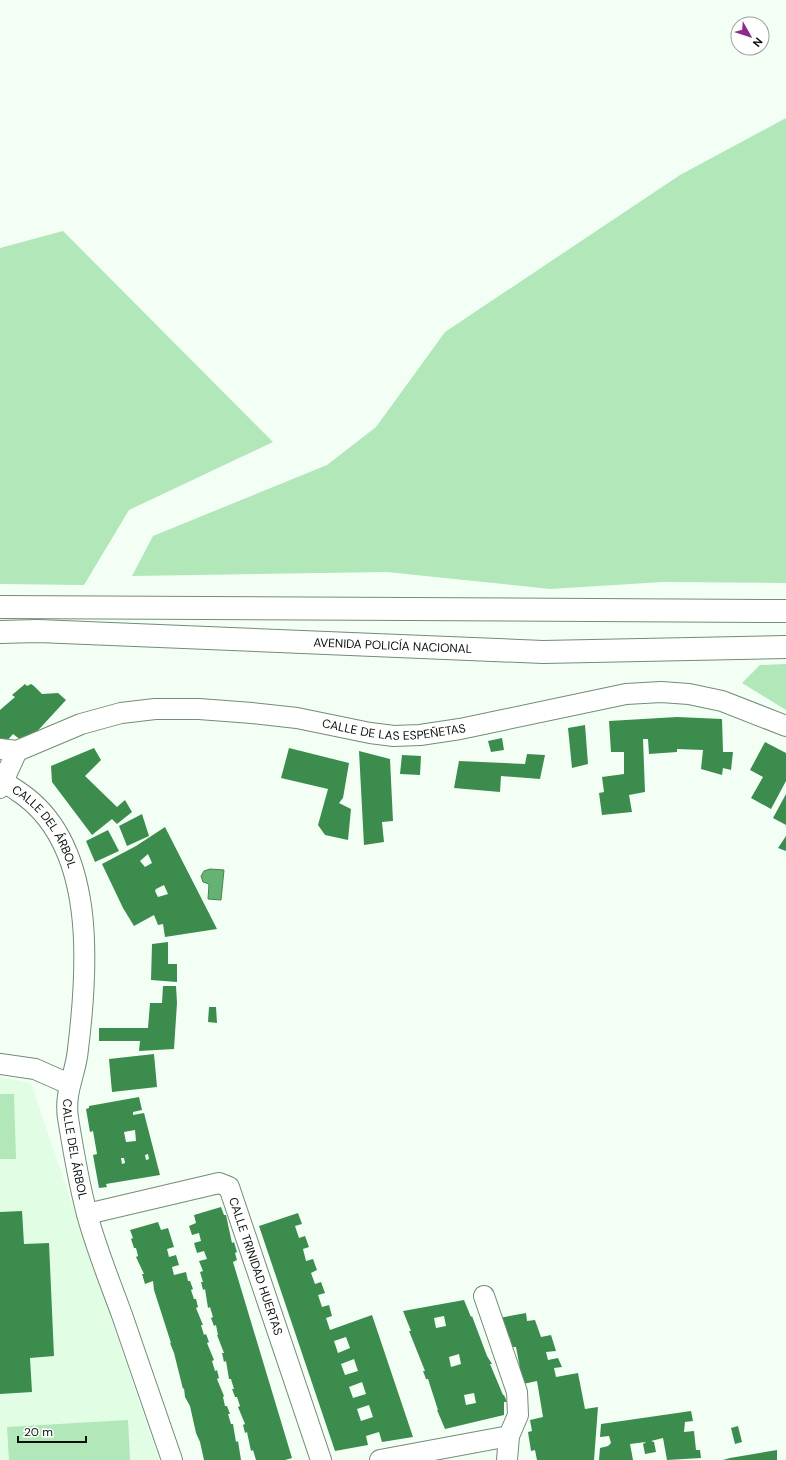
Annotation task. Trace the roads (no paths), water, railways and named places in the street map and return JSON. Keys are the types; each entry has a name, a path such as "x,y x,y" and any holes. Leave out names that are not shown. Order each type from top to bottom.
{"street":[{"path":"0,607 786,611"},
{"name":"AVENIDA POLICÍA NACIONAL","path":"0,632 38,631 543,652 786,647"},
{"name":"CALLE DE LAS ESPEÑETAS","path":"8,750 81,724 121,713 155,709 200,709 297,718 370,733 394,736 420,735 460,729 626,694 662,692 689,694 722,701 786,726"},
{"path":"1,784 8,750"},
{"name":"CALLE DEL ÁRBOL","path":"1,784 30,799 40,809 60,836 72,864 79,890 82,923 84,992 78,1052 69,1084 68,1116 87,1214 172,1460"},
{"path":"0,1064 35,1069 69,1084"},
{"name":"CALLE TRINIDAD HUERTAS","path":"87,1214 219,1183 229,1188 321,1460"},
{"path":"484,1296 517,1392 518,1415 509,1436 508,1460"},
{"path":"380,1460 509,1436"}]}
